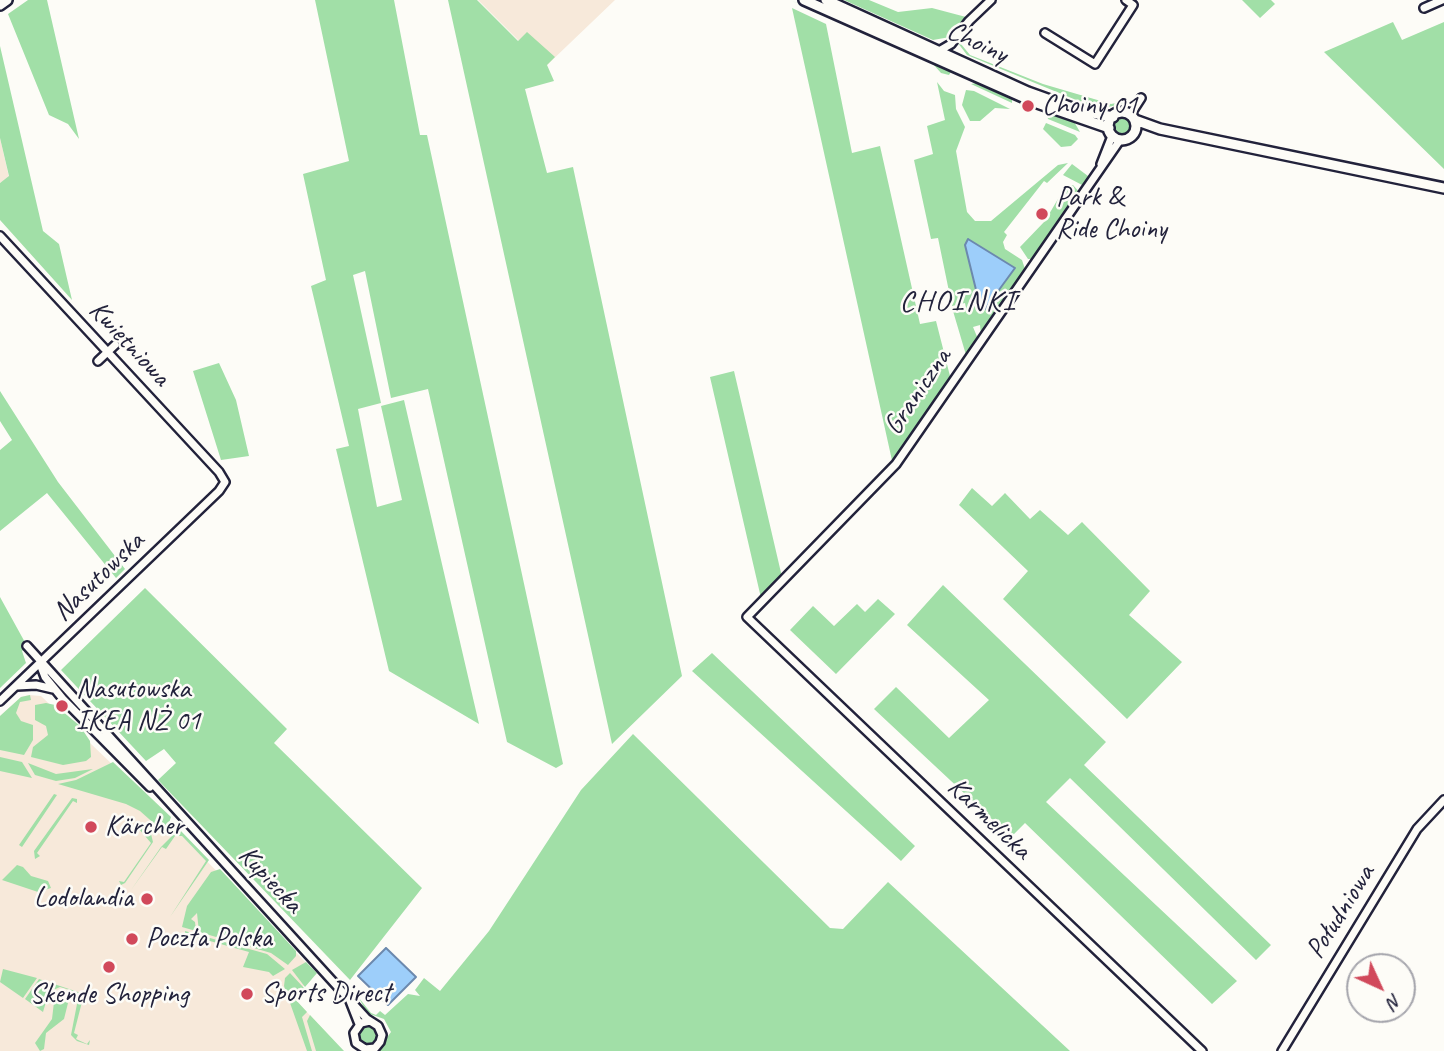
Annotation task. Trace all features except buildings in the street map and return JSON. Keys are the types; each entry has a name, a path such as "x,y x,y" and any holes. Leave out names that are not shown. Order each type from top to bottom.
{"street":[{"path":"0,5 7,0"},
{"name":"Choiny","path":"804,0 1038,104 1114,134"},
{"name":"Choiny","path":"826,0 1052,101 1113,117"},
{"path":"939,51 951,44 968,21 991,0"},
{"path":"1045,33 1095,64 1135,3 1126,0"},
{"path":"1424,8 1442,0"},
{"path":"951,44 956,58"},
{"path":"1135,132 1132,118 1141,98"},
{"path":"1160,129 1135,132 1129,138 1114,134 1113,117 1120,113 1160,129 1444,188"},
{"name":"Graniczna","path":"747,617 896,464 1099,170 1114,134"},
{"name":"Kwietniowa","path":"0,236 219,472 225,482"},
{"path":"98,361 115,345"},
{"name":"Nasutowska","path":"0,701 219,491 225,482"},
{"name":"Karmelicka","path":"747,617 1202,1051"},
{"path":"27,646 40,663"},
{"name":"Kupiecka","path":"40,663 44,675 54,689 126,766 159,793"},
{"name":"Kupiecka","path":"40,663 51,671 159,793 370,1021"},
{"path":"16,686 38,685 54,689"},
{"name":"Południowa","path":"1282,1051 1417,829 1444,800"},
{"name":"Kupiecka","path":"349,997 359,1024"},
{"path":"370,1021 378,1026 382,1035 379,1044 371,1049 362,1048 355,1040 354,1033 359,1024 370,1021"}],"shaded area":[{"path":"478,0 615,0 545,67"},
{"path":"0,138 9,177 0,183"},
{"path":"41,696 114,766 316,973 293,997 343,1051 0,1051 0,716 21,697"}],"green space":[{"path":"28,0 47,0 79,139 68,124 49,115 8,14"},
{"path":"315,0 394,0 420,135 427,135 563,764 556,768 507,742 428,389 391,398 365,271 353,275 381,403 358,409 377,507 402,500 381,406 404,400 479,724 389,671 336,449 349,446 311,286 326,280 303,174 349,161"},
{"path":"448,0 477,0 518,41 527,32 555,57 547,65 554,81 525,89 547,173 573,167 682,676 612,744"},
{"path":"790,0 952,70 949,75 941,73 933,64"},
{"path":"844,0 869,0 898,12 932,8 966,17 950,37 933,40"},
{"path":"1242,0 1271,0 1275,4 1260,18"},
{"path":"792,8 826,24 852,153 880,146 920,324 936,321 951,380 893,465"},
{"path":"1393,22 1402,40 1444,22 1444,169 1324,52"},
{"path":"965,33 961,44 970,55 1043,84 1111,104 1132,100 1137,96 1132,102 1098,109 967,55 958,43"},
{"path":"0,46 43,231 59,244 72,300 0,220 0,183 9,176 0,138"},
{"path":"937,82 944,91 955,95 956,109 965,127 956,151 967,212 975,221 991,221 1058,165 1068,163 1047,183 1044,181 1004,232 1007,235 1003,242 1005,249 1022,260 1026,272 981,335 980,325 973,327 978,339 966,355 953,311 966,308 965,303 952,306 938,238 931,239 914,160 933,154 927,126 945,120"},
{"path":"977,83 1012,97 1012,103 971,84"},
{"path":"966,90 974,91 1010,109 995,108 980,121 970,121 962,105"},
{"path":"1046,112 1073,120 1080,132 1048,119"},
{"path":"1122,116 1129,119 1132,126 1129,133 1122,136 1115,133 1112,126 1115,119"},
{"path":"1046,123 1075,135 1078,139 1071,146 1061,147 1043,129"},
{"path":"1072,164 1088,176 1084,186 1063,175"},
{"path":"1073,185 1081,194 1036,259 1028,259 1020,247 1045,221 1065,187"},
{"path":"219,363 236,400 249,456 221,460 193,371"},
{"path":"734,371 782,577 761,598 710,377"},
{"path":"0,391 58,482 125,569 116,578 47,493 0,531 0,450 12,440 0,421"},
{"path":"972,488 992,506 1005,493 1030,519 1040,510 1068,535 1082,522 1150,591 1129,615 1182,662 1127,719 1003,599 1028,571 959,505"},
{"path":"943,585 1106,742 1084,765 1271,945 1256,960 1070,778 1046,802 1237,981 1212,1004 1025,823 1011,837 874,709 896,687 949,738 989,700 907,625"},
{"path":"145,588 287,729 274,743 422,888 350,980 158,780 176,763 164,749 146,761 61,670"},
{"path":"0,597 27,646 22,651 26,663 0,688"},
{"path":"878,599 895,614 836,674 790,630 813,606 834,626 857,604 865,612"},
{"path":"712,653 915,846 901,861 692,671"},
{"path":"30,695 31,700 20,702 16,713 21,721 33,725 33,740 24,755 0,750 0,716 21,697"},
{"path":"35,705 55,705 80,726 90,741 91,757 86,761 63,765 31,757 33,747 48,735 46,726 35,720"},
{"path":"633,734 830,928 843,929 888,882 1070,1051 377,1051 391,1032 384,1019 367,1013 359,998 371,1013 376,1015 380,1011 385,1015 408,994 420,996 415,990 424,978 440,991 489,931 581,790"},
{"path":"0,757 22,762 32,778 0,771"},
{"path":"113,762 171,817 168,826 158,827 140,811 126,804 58,784 76,780"},
{"path":"28,763 56,774 93,769 75,778 56,781 35,775"},
{"path":"54,794 57,795 22,847 19,845"},
{"path":"72,798 77,799 77,803 73,801 37,853 40,856 35,859 34,851"},
{"path":"140,825 151,834 153,842 125,883 121,885 119,881 124,882 151,843 139,829"},
{"path":"179,829 209,860 170,917 206,861 182,836 175,836 166,849 162,847 131,890 161,847"},
{"path":"17,865 23,867 31,876 48,881 51,888 38,892 2,880"},
{"path":"220,869 296,951 296,956 288,965 271,953 199,932 197,913 191,919 195,922 196,931 182,927 187,906 211,872"},
{"path":"185,931 267,954 285,969 273,976 269,972 243,967 249,952 185,934"},
{"path":"306,962 317,973 305,987 292,970"},
{"path":"3,969 37,978 23,998 0,982"},
{"path":"290,973 304,988 294,998 307,1012 302,1017 312,1051 307,1051 284,986 285,978"},
{"path":"39,979 87,995 88,998 83,998 74,1033 78,1035 76,1039 87,1044 90,1040 89,1045 77,1041 71,1035 77,1004 70,990 60,987 49,992 43,1012 25,999"},
{"path":"59,997 68,1003 64,1019 46,1033 44,1049 40,1051 35,1043 52,1019 54,1002"},
{"path":"310,1015 344,1051 316,1051 307,1021"},
{"path":"368,1025 375,1028 378,1035 375,1042 368,1045 361,1042 358,1035 361,1028"}],"water":[{"path":"968,239 1015,268 985,309 980,306 965,245"},
{"path":"386,948 416,977 388,1005 358,976"}],"place":[{"name":"Choiny 01","path":"1028,106"},
{"name":"Park & Ride Choiny","path":"1042,214"},
{"name":"Nasutowska IKEA NŻ 01","path":"62,706"},
{"name":"Kärcher","path":"91,827"},
{"name":"Lodolandia","path":"147,899"},
{"name":"Poczta Polska","path":"132,939"},
{"name":"Skende Shopping","path":"109,967"},
{"name":"Sports Direct","path":"247,994"}],"district":[{"name":"CHOINKI","path":"958,302"}]}
